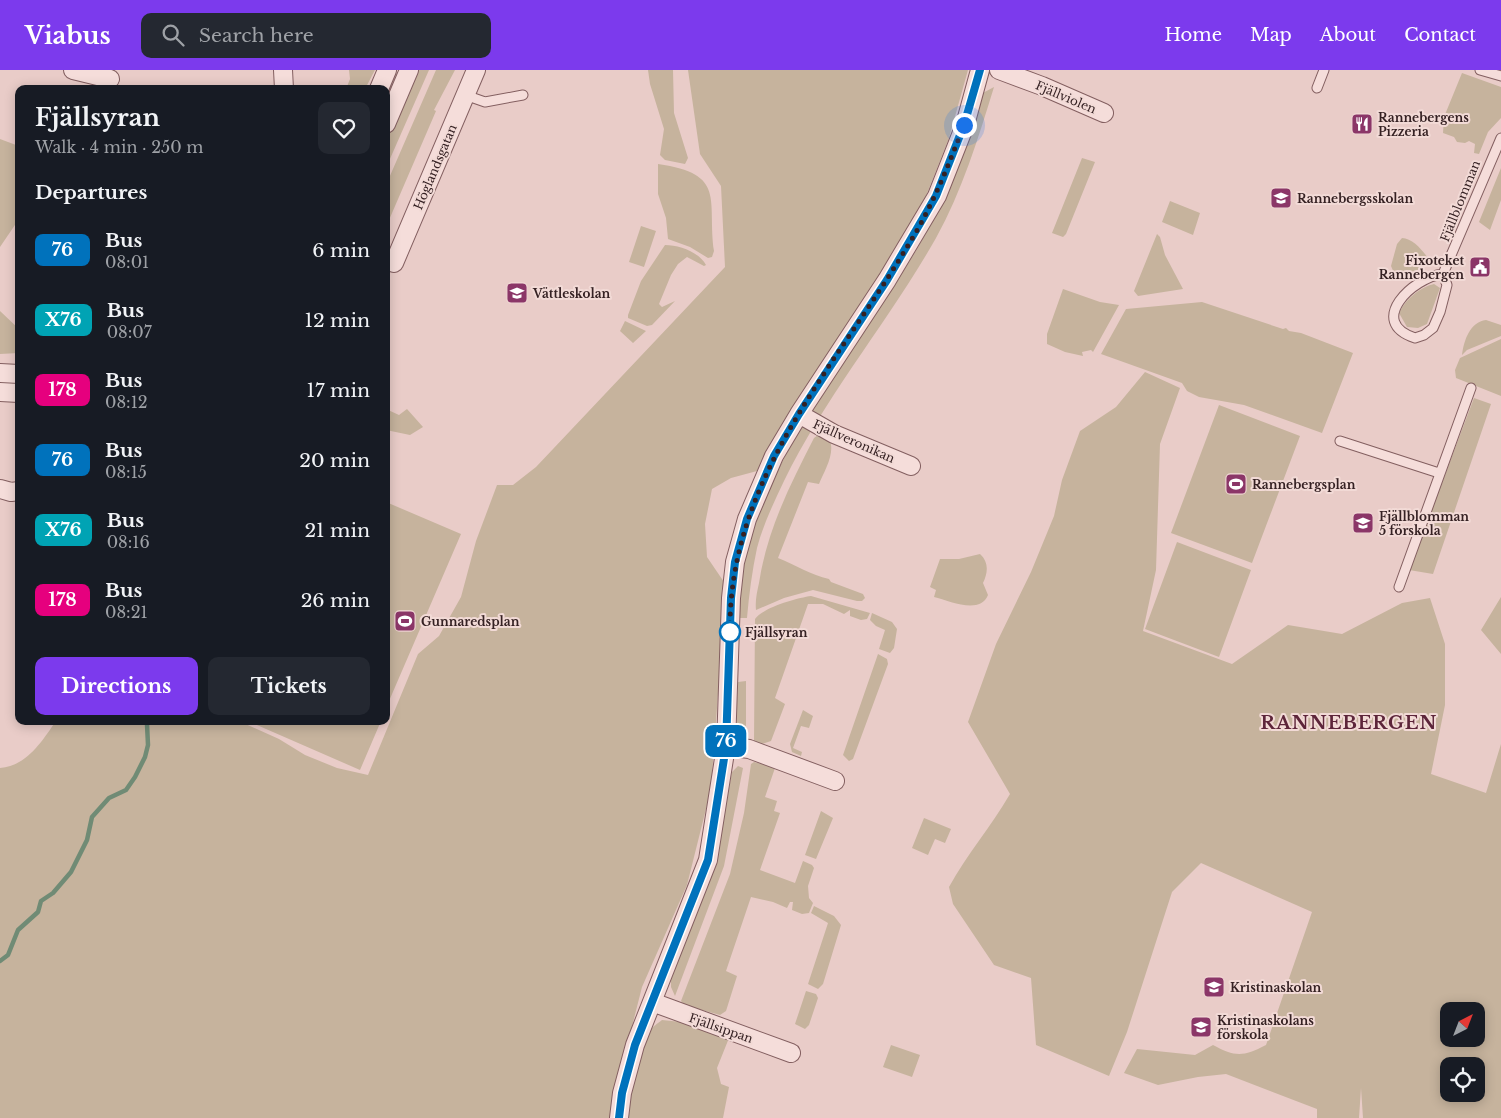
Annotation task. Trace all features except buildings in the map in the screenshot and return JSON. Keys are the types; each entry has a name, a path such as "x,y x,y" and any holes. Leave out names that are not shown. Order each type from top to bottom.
{"street":[{"path":"73,70 111,79"},
{"path":"283,70 284,85"},
{"path":"381,85 387,70"},
{"path":"390,115 409,70"},
{"name":"Höglandsgatan","path":"394,263 476,70"},
{"path":"619,1118 628,1067 708,860 726,746 731,598 735,562 747,519 774,456 799,414 887,280 936,196 964,125 980,70"},
{"name":"Fjällviolen","path":"999,70 1104,113"},
{"path":"0,373 15,374"},
{"path":"0,392 15,393"},
{"name":"Fjällveronikan","path":"799,414 834,434 911,466"},
{"path":"0,489 15,492"},
{"path":"726,746 749,749 835,781"},
{"name":"Fjällsippan","path":"652,1002 790,1053"}],"lane":[{"path":"1318,88 1324,70"},
{"path":"1480,70 1501,76"},
{"path":"465,95 485,102 523,95"},
{"name":"Fjällblomman","path":"1443,274 1430,276 1414,286 1401,299 1393,315 1394,324 1401,332 1415,338 1424,335 1433,328 1446,296 1447,285 1443,274 1501,138"},
{"path":"1399,587 1470,388"},
{"path":"1340,441 1439,473"}],"shaded area":[{"path":"349,70 375,70 367,85 348,85 350,79"},
{"path":"417,70 429,70 390,159 390,131"},
{"path":"436,70 455,70 434,110 436,111 390,218 390,176"},
{"path":"648,70 673,70 674,113 688,158 685,164 665,160 660,155 664,129 650,84"},
{"path":"688,70 968,70 949,138 907,244 827,360 757,471 731,478 712,489 705,524 707,557 726,585 711,789 687,885 642,987 620,1074 615,1118 0,1118 0,768 18,763 26,758 53,725 248,725 279,739 305,755 337,768 368,775 418,654 439,636 461,597 476,541 497,485 513,485 536,467 725,267 721,186 700,154"},
{"path":"1462,73 1501,87 1501,118 1488,132 1479,154 1474,153 1475,144 1469,141 1465,143 1457,142 1454,137 1443,133 1444,117"},
{"path":"994,87 962,183 936,238 918,269 819,418 784,481 757,548 747,618 739,618 741,578 745,554 759,512 777,473 819,398 891,291 925,235 953,176 981,94"},
{"path":"0,139 15,145 15,225 0,247"},
{"path":"1082,158 1095,162 1066,234 1063,237 1052,233"},
{"path":"658,164 680,168 695,175 704,182 709,192 711,203 714,251 712,257 708,258 690,247 668,239 666,218 658,194"},
{"path":"1501,168 1501,200 1490,230 1479,222"},
{"path":"1170,201 1200,213 1193,235 1162,222"},
{"path":"641,226 656,231 644,267 629,262"},
{"path":"1157,234 1160,237 1165,255 1183,289 1138,296 1134,291"},
{"path":"1402,238 1414,243 1430,261 1413,273 1403,276 1394,273 1391,266 1397,244"},
{"path":"665,245 688,250 699,256 706,265 704,266 687,257 678,264 671,275 659,304 662,307 675,301 652,325 647,326 628,318 628,315 641,281"},
{"path":"1434,284 1440,288 1427,324 1418,328 1407,327 1399,313 1402,308 1418,291"},
{"path":"1063,289 1100,302 1119,305 1093,352 1091,350 1082,352 1083,356 1065,352 1047,344 1047,334"},
{"path":"1202,302 1283,329 1286,328 1289,331 1301,333 1353,353 1322,433 1244,405 1199,397 1187,391 1182,383 1101,354 1126,309"},
{"path":"0,311 15,325 15,353 0,354"},
{"path":"1486,320 1501,325 1501,336 1467,350 1462,355 1464,343 1472,328 1480,321"},
{"path":"625,321 646,331 633,343 620,331"},
{"path":"1501,339 1501,396 1456,378 1455,370 1460,358"},
{"path":"1145,372 1180,388 1160,444 1156,570 1143,631 1232,664 1288,625 1342,634 1402,603 1430,598 1445,644 1445,705 1431,774 1486,793 1501,744 1501,1118 1363,1118 1361,1088 1359,1118 1317,1118 1317,1109 1226,1074 1198,1077 1158,1085 1124,1073 1137,1049 1195,1055 1213,1045 1227,1052 1239,1054 1251,1052 1266,1045 1312,912 1201,863 1172,892 1127,1032 1109,1076 1036,1045 1031,978 994,965 953,904 949,887 1010,794 968,722 996,644 1031,572 1054,516 1062,480 1080,431 1116,407"},
{"path":"1474,398 1491,404 1433,574 1409,570"},
{"name":"Rannebergsplan","path":"1219,405 1300,436 1252,563 1171,533"},
{"path":"407,409 423,427 410,435 390,431 390,411 399,415"},
{"path":"818,435 830,441 831,452 828,463 819,484 808,482 778,558 863,594 865,598 862,601 857,601 813,590 784,598 756,610 756,596 763,563 780,508 814,438"},
{"name":"Gunnaredsplan","path":"390,504 461,534 390,699"},
{"path":"1177,542 1251,570 1219,657 1145,629"},
{"path":"980,554 985,560 987,568 983,583 988,595 984,601 978,604 964,605 934,597 936,590 930,587 940,559 959,559"},
{"path":"811,596 870,613 867,619 861,620 850,616 850,610 844,614 823,604 808,604 775,698 785,704 771,741 759,745 754,741 755,619 773,607"},
{"path":"1501,597 1501,654 1481,630"},
{"path":"872,613 892,622 897,629 894,648 890,653 879,649 885,630 876,626 870,620"},
{"path":"878,654 887,659 888,664 853,759 849,761 843,755"},
{"path":"746,681 746,732 739,728 736,719 738,682"},
{"path":"803,710 813,716 809,728 801,726 793,748 802,752 801,756 792,752 790,744"},
{"path":"257,725 379,725 360,770"},
{"path":"754,762 775,768 765,797 777,801 774,811 780,813 760,870 795,883 803,861 812,865 814,868 808,886 809,898 813,903 809,913 802,914 792,910 793,902 790,902 787,908 773,902 751,897 726,971 737,976 726,1011 720,1015 684,1005 681,1001 730,874 744,813 751,764"},
{"path":"738,766 743,768 724,866 675,996 671,987 671,977 715,865 732,772"},
{"path":"821,811 833,818 816,859 805,855"},
{"path":"924,818 951,829 945,843 935,839 928,855 912,848"},
{"path":"814,906 834,916 841,925 823,984 818,989 808,984 828,923 811,913"},
{"path":"806,991 816,994 818,998 809,1025 805,1029 795,1024"},
{"path":"662,1020 681,1022 729,1038 717,1068 721,1084 729,1087 723,1118 629,1118 638,1061 651,1030"},
{"path":"891,1045 920,1055 912,1077 883,1067"}],"waterway":[{"path":"0,961 8,955 18,930 38,912 41,901 53,893 71,872 87,840 92,817 109,798 126,790 135,777 145,757 148,745 147,725"}],"bus line":[{"name":"76","path":"619,1118 622,1093 635,1045 708,860 726,746 731,598 735,562 747,519 774,456 799,414 887,280 936,196 964,125 980,70"}],"place":[{"name":"Rannebergens Pizzeria","path":"1362,124"},
{"name":"Rannebergsskolan","path":"1281,198"},
{"name":"Fixoteket Rannebergen","path":"1480,267"},
{"name":"Vättleskolan","path":"517,293"},
{"name":"Rannebergsplan","path":"1236,484"},
{"name":"Fjällblomman 5 förskola","path":"1363,523"},
{"name":"Gunnaredsplan","path":"405,621"},
{"name":"Fjällsyran","path":"730,632"},
{"name":"Kristinaskolan","path":"1214,987"},
{"name":"Kristinaskolans förskola","path":"1201,1027"}],"district":[{"name":"RANNEBERGEN","path":"1349,723"}],"route":[{"path":"730,632 735,562 747,519 774,456 911,241 936,196 964,125"}]}
